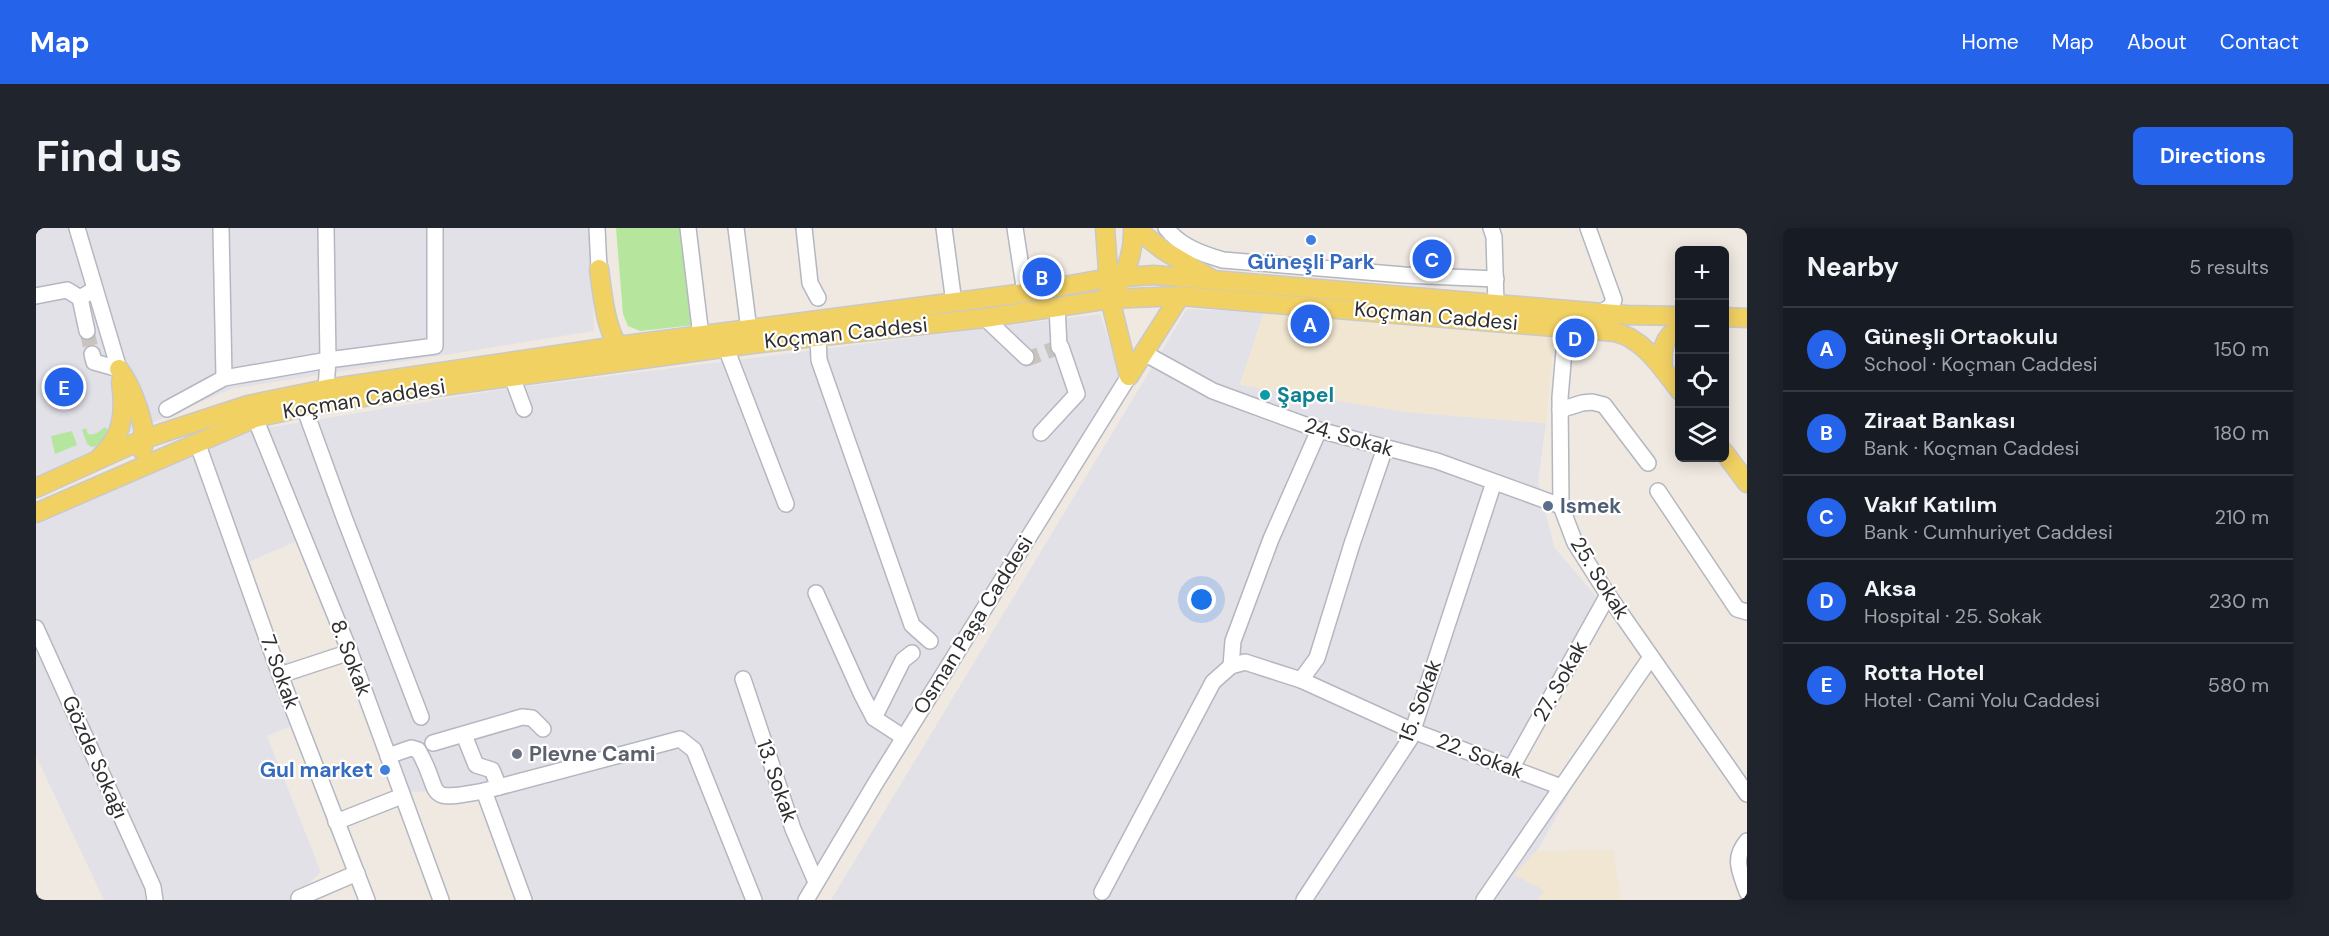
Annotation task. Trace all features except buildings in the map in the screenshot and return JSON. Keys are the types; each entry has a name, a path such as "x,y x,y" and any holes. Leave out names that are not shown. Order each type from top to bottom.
{"main road":[{"path":"1105,228 1116,278"},
{"path":"1129,376 1110,299 1116,278 1134,246 1134,228"},
{"path":"1134,228 1163,250 1214,281"},
{"path":"599,269 605,309 618,346 628,357 646,358"},
{"path":"587,351 597,343 600,335 599,269"},
{"name":"Koçman Caddesi","path":"36,488 144,439 248,405 326,389 618,346 954,303 1116,278 1154,275 1600,313 1675,316"},
{"name":"Koçman Caddesi","path":"36,513 255,418 327,402 818,336 985,318 1110,299 1180,296 1566,327 1628,335 1642,346 1675,385"},
{"name":"Osman Paşa Caddesi","path":"1129,376 1180,296"},
{"path":"1729,317 1747,318"},
{"path":"1663,369 1664,344 1667,337 1675,331"},
{"path":"66,500 92,476 139,454 142,449 144,439 131,388 119,369"},
{"path":"95,461 112,443 121,427 123,399 119,369"},
{"path":"1729,458 1747,483"}],"street":[{"path":"77,228 119,369"},
{"path":"220,228 224,378"},
{"path":"326,228 328,360 326,389"},
{"path":"167,409 224,378 435,345 435,228"},
{"path":"597,228 599,269"},
{"path":"688,228 701,336"},
{"path":"736,228 749,330"},
{"path":"804,228 810,283 818,298"},
{"path":"944,228 954,303"},
{"path":"1015,228 1025,293"},
{"path":"1166,228 1198,253 1223,260 1404,275 1496,279"},
{"path":"1491,228 1494,237 1496,304"},
{"path":"1588,228 1614,300 1610,307 1600,313"},
{"path":"80,298 95,289"},
{"path":"36,296 67,290 80,298 87,331"},
{"path":"1041,434 1077,394 1060,347 1056,306"},
{"path":"985,318 1026,357"},
{"name":"25. Sokak","path":"1566,327 1560,410 1561,506 1575,543 1608,595 1747,794"},
{"path":"818,336 819,360 912,625 930,641"},
{"path":"726,348 786,504"},
{"name":"24. Sokak","path":"1144,353 1213,391 1319,430 1437,461 1561,506"},
{"path":"92,354 94,362 119,369"},
{"name":"Osman Paşa Caddesi","path":"806,900 903,737 1129,376"},
{"path":"512,377 524,409"},
{"path":"1560,410 1582,403 1592,402 1604,405 1648,463"},
{"path":"304,407 421,717"},
{"name":"8. Sokak","path":"255,418 350,652 441,900"},
{"path":"1102,892 1213,682 1231,666 1233,641 1267,549 1319,430"},
{"name":"7. Sokak","path":"197,442 280,675 367,900"},
{"path":"1301,680 1317,658 1384,448"},
{"name":"15. Sokak","path":"1304,900 1410,739 1494,482"},
{"path":"1658,491 1737,609 1747,612"},
{"path":"816,593 874,718 903,737"},
{"name":"27. Sokak","path":"1512,767 1608,595"},
{"name":"Gözde Sokağı","path":"36,628 154,893"},
{"path":"280,675 350,652"},
{"path":"874,718 903,660 912,653"},
{"path":"1484,900 1651,657"},
{"name":"22. Sokak","path":"1231,666 1245,662 1301,680 1413,731 1561,787"},
{"name":"13. Sokak","path":"743,679 793,829 816,882"},
{"path":"433,743 522,717 532,718 543,729"},
{"path":"464,735 476,765 492,770 491,789 524,900"},
{"path":"388,756 411,748 418,750 434,790 450,797 491,789 680,739 694,750 754,900"},
{"path":"336,822 402,796"},
{"path":"1747,841 1739,851 1738,864 1747,892"},
{"path":"299,899 357,873"}],"shaded area":[{"path":"36,228 591,228 594,331 231,389 122,436 36,479"},
{"path":"1187,309 1264,312 1240,384 1406,412 1546,423 1538,481 1554,547 1606,608 1512,762 1569,794 1537,851 1515,874 1545,890 1538,900 831,900"},
{"path":"1264,312 1554,335 1546,423 1406,412 1240,385"},
{"path":"1100,314 1120,375 800,900 532,900 490,789 409,792 302,539 232,569 291,726 267,736 321,872 306,886 310,900 104,900 36,756 36,525 248,431 498,390"},
{"path":"1613,850 1621,900 1538,900 1544,890 1514,875 1537,851"}],"green space":[{"path":"616,228 685,228 695,325 640,331 628,326 623,314"},
{"path":"105,427 111,434 101,445 92,447 87,444 82,430 86,428 88,434 93,434"},
{"path":"72,431 77,445 55,454 51,436"}],"tunnel":[{"path":"87,331 92,354"},
{"path":"1026,357 1027,359 1059,347"}],"place":[{"name":"Güneşli Park","path":"1311,240"},
{"name":"Vakıf Katılım","path":"1432,259"},
{"name":"Ziraat Bankası","path":"1042,277"},
{"name":"Güneşli Ortaokulu","path":"1310,324"},
{"name":"Aksa","path":"1575,338"},
{"name":"Rotta Hotel","path":"64,387"},
{"name":"Şapel","path":"1265,395"},
{"name":"Ismek","path":"1548,506"},
{"name":"Plevne Cami","path":"517,754"},
{"name":"Gul market","path":"385,770"}]}
